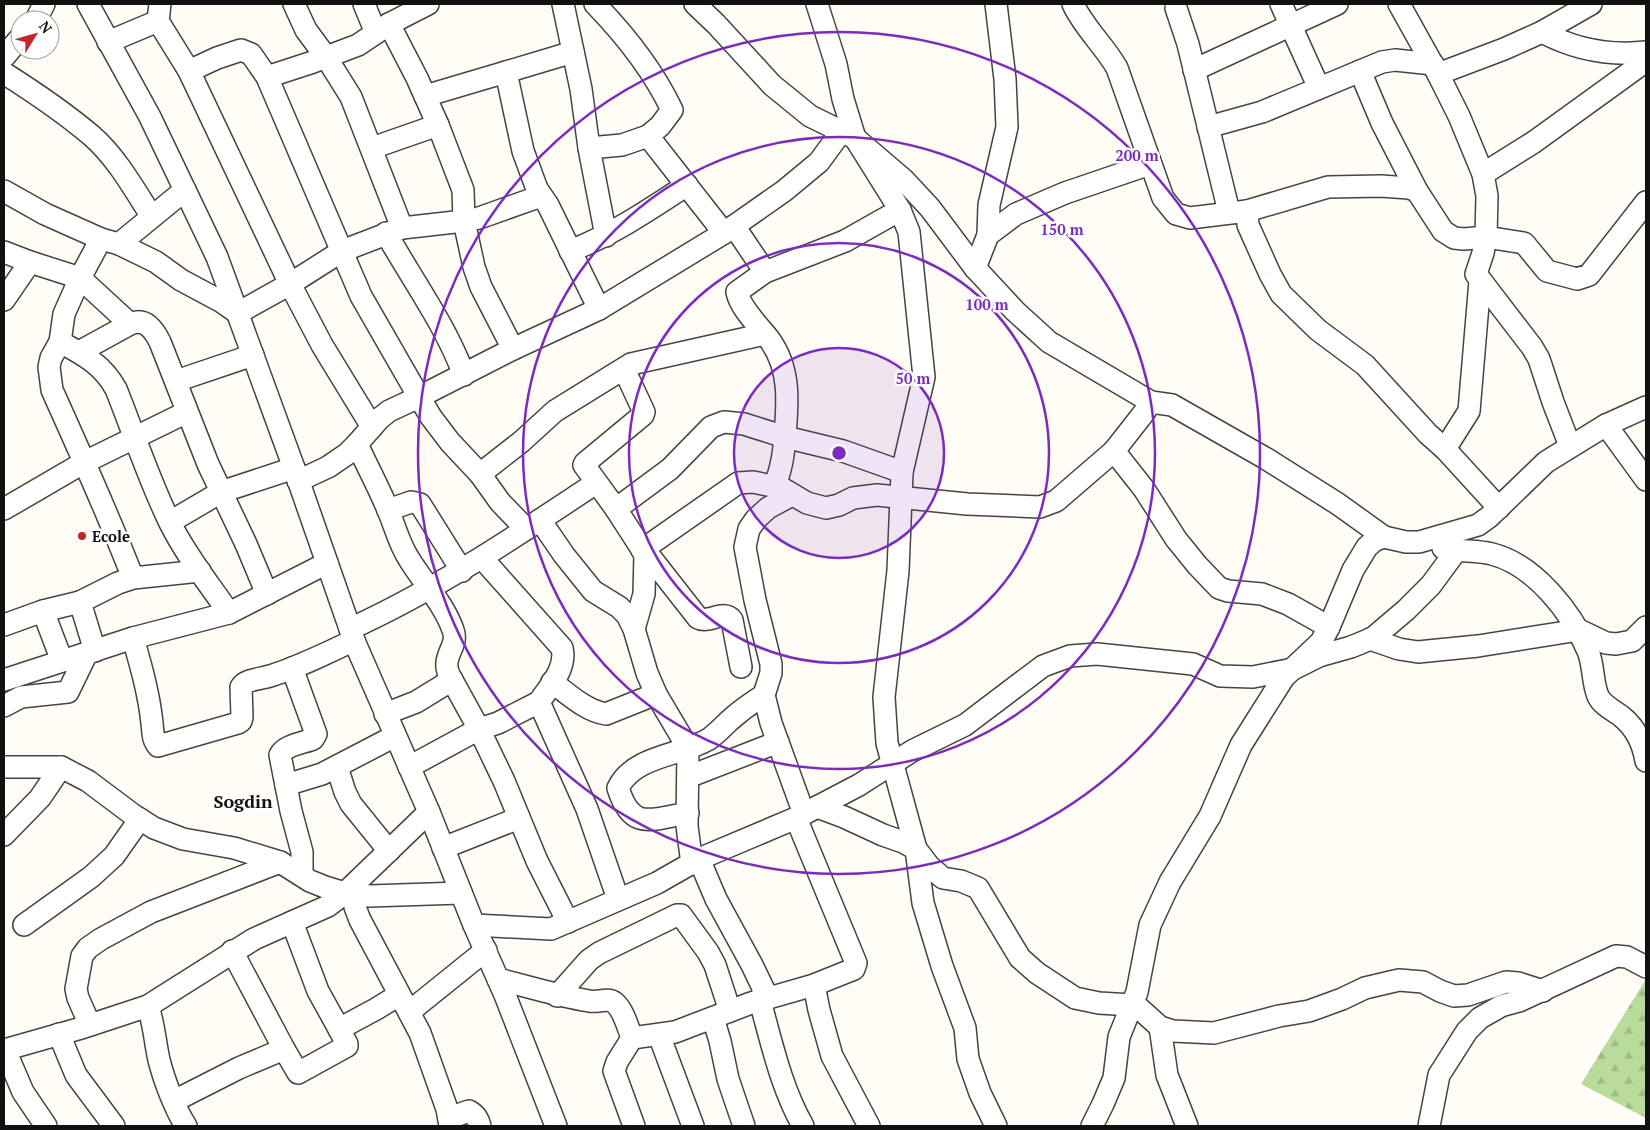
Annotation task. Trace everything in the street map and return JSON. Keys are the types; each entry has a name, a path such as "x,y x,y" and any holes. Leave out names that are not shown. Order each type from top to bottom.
{"street":[{"path":"88,4 150,117 217,257 353,636 385,714 429,812 556,1126"},
{"path":"294,4 306,30 326,57 351,97 372,148 404,265 442,326 455,351 464,375"},
{"path":"364,4 382,28 425,96 438,125 463,190 464,221 474,267 481,287 513,350"},
{"path":"267,77 358,45 382,28 428,4"},
{"path":"563,4 581,89 589,148 606,236"},
{"path":"589,148 622,145 648,136 660,126 672,110 650,70 624,35 595,4"},
{"path":"695,4 772,85 810,116 848,135 903,179 930,208 975,268 1015,311 1049,342 1151,402 1172,405 1265,458 1338,504 1384,537 1406,542 1419,542 1456,552 1491,554 1511,561 1536,579 1562,606 1579,630 1589,654 1598,696 1605,704 1623,717 1632,728 1643,744 1646,761"},
{"path":"816,4 836,64 848,135 900,210 909,232 924,377 902,472 898,571 884,697 887,743 916,849 923,903 942,966 965,1028 968,1059 980,1093 996,1126"},
{"path":"975,268 988,235 990,205 1007,127 1006,79 996,4"},
{"path":"1072,4 1088,29 1110,55 1117,68 1163,198 1176,214 1190,218 1238,212 1328,187 1381,186 1409,188 1417,191"},
{"path":"1281,4 1319,88"},
{"path":"1194,70 1336,4"},
{"path":"1399,4 1459,116 1483,174 1487,196 1486,237 1476,274 1532,347 1539,359 1570,446"},
{"path":"1208,127 1262,112 1382,62 1395,60 1435,69 1504,50 1542,32 1591,4"},
{"path":"1178,5 1208,127 1238,212 1248,225 1281,294 1318,330 1365,365 1499,508"},
{"path":"108,42 159,13 189,71 290,284 322,345 372,427"},
{"path":"1542,32 1562,42 1584,49 1611,53 1646,52"},
{"path":"189,71 217,58 241,50 251,54 267,77 362,296 431,417 450,442 480,474 500,502 533,524 594,591 623,610 627,615 634,629 646,673 656,694 688,748 688,813 695,862 752,964 764,990 760,1001 779,1073 792,1106 803,1126"},
{"path":"425,96 573,52"},
{"path":"1483,174 1534,142 1646,61"},
{"path":"1360,71 1382,122 1417,191 1444,231 1454,238 1486,237 1524,243 1547,271 1577,279 1589,275 1646,202"},
{"path":"506,72 512,92 523,151 537,189 548,205 599,309"},
{"path":"4,73 93,137 111,157 152,217"},
{"path":"372,148 438,125"},
{"path":"170,522 221,492 328,467 357,444 388,411 599,309 729,230 784,192 848,135"},
{"path":"648,136 687,185 765,272"},
{"path":"988,235 1016,214 1031,206 1150,164"},
{"path":"570,251 606,236 687,185"},
{"path":"4,190 45,214 156,262 181,280 222,302 238,313"},
{"path":"132,578 103,503 52,390 49,367 51,358 60,342 64,314 80,278 110,242 152,217 185,190"},
{"path":"238,313 290,284 342,251 394,231 464,221 497,212 541,196"},
{"path":"632,1038 675,1032 760,1001 814,985 854,968 856,963 806,813 766,708 764,695 771,673 771,664 755,600 745,547 749,529 783,489 788,411 786,377 778,354 755,322 737,292 765,272 845,241 900,210"},
{"path":"4,252 80,278 130,324"},
{"path":"4,300 30,262"},
{"path":"1445,449 1469,411 1480,281"},
{"path":"79,352 137,321 143,322 157,335 208,464 268,594"},
{"path":"480,474 521,442 556,411 637,362 765,334"},
{"path":"60,342 100,366 109,377 136,437 146,469 170,522 229,613"},
{"path":"176,381 253,355"},
{"path":"624,369 644,413 642,417 584,464 596,484 616,509 643,552 651,558 698,618 702,620 726,615 730,617 741,667"},
{"path":"643,552 738,483 753,482 783,489 807,503 826,508 865,496 901,497 966,504 1040,507 1056,501 1114,451 1151,402"},
{"path":"1419,542 1478,525 1499,508 1546,462 1606,425 1646,407"},
{"path":"4,509 84,463 188,412"},
{"path":"616,509 670,469 711,427 719,423 744,424 785,437 843,451 902,472"},
{"path":"1606,425 1646,480"},
{"path":"357,444 408,558 454,632 446,664 448,673 479,729 537,861 568,922"},
{"path":"1114,451 1144,489 1176,539 1219,588 1262,594 1288,604 1329,628"},
{"path":"133,638 149,702 154,739 158,746 238,723 242,717 242,684 292,668 346,644 353,636 390,611 482,558 596,484"},
{"path":"388,510 411,502 420,504 462,570"},
{"path":"1092,1126 1114,1078 1119,1037 1137,992 1150,925 1170,882 1210,816 1241,745 1284,677 1320,642 1329,628 1353,570 1367,547 1374,540 1384,537"},
{"path":"634,629 644,594 643,552"},
{"path":"474,925 551,929 657,883 695,862 806,813 859,785 912,751 965,726 1043,666 1070,656 1097,654 1193,664 1220,676 1253,677 1293,669 1319,656 1351,647 1370,639 1406,610 1431,585 1456,552"},
{"path":"409,767 479,729 498,723 539,702 562,665 564,655 562,648 482,558"},
{"path":"4,680 133,638 229,613 328,564"},
{"path":"4,625 43,611 80,602 132,578 200,571"},
{"path":"4,706 21,697 68,692 91,652 80,602"},
{"path":"43,611 62,661"},
{"path":"1370,639 1399,649 1418,652 1478,646 1579,630 1606,642 1616,644 1632,641 1646,626"},
{"path":"292,668 316,737 281,752 280,755 291,811 302,852 302,875"},
{"path":"385,714 416,702 452,680"},
{"path":"552,682 572,698 606,714 656,694"},
{"path":"688,813 641,820 630,814 618,788 624,778 638,767 651,760 688,748 712,737 743,708 764,695"},
{"path":"539,702 587,809 618,899"},
{"path":"286,785 322,774 395,736"},
{"path":"688,777 778,742"},
{"path":"4,766 61,767 88,781 154,828 183,839 234,848 280,862 317,884 350,894 369,896 461,893"},
{"path":"4,835 40,798 61,767"},
{"path":"336,767 351,804 389,851"},
{"path":"46,1126 23,1092 5,1050 148,1006 232,951 350,894 389,851 429,812"},
{"path":"806,813 844,817 916,849 929,866 944,878 961,881 978,888 1020,958 1037,973 1075,998 1099,1003 1132,1005 1140,1009 1160,1027 1173,1031 1214,1034 1279,1016 1309,1011 1365,988 1400,980 1423,982 1454,996 1472,994 1506,982 1518,983 1543,990"},
{"path":"443,848 519,818"},
{"path":"24,925 91,877 114,856 140,819"},
{"path":"90,1025 76,989 82,956 88,948 100,939 151,912 280,862"},
{"path":"350,894 360,920 422,1039 450,1122 469,1112 474,1114 480,1126"},
{"path":"558,996 588,960 677,915 681,915 708,952 715,965 722,1014 720,1041 728,1079 744,1126"},
{"path":"232,951 296,1071 301,1073 347,1044 318,991 292,922"},
{"path":"339,1028 404,1003 486,950"},
{"path":"1429,1126 1439,1075 1467,1031 1480,1018 1493,1010 1519,1002 1616,956 1627,957 1646,967"},
{"path":"498,979 558,996 593,1002 607,1000 614,1002 619,1007 632,1038"},
{"path":"814,985 832,1056 869,1126"},
{"path":"148,1006 154,1024 159,1060 174,1101 186,1126"},
{"path":"1160,1027 1167,1075 1186,1126"},
{"path":"59,1034 76,1075 114,1126"},
{"path":"660,1035 693,1126"},
{"path":"632,1038 617,1062 614,1071 634,1126"},
{"path":"174,1101 240,1068 284,1049"}],"green space":[{"path":"1646,979 1646,1118 1581,1084"}],"place":[{"name":"Ecole","path":"82,536"}],"district":[{"name":"Sogdin","path":"243,801"}]}
